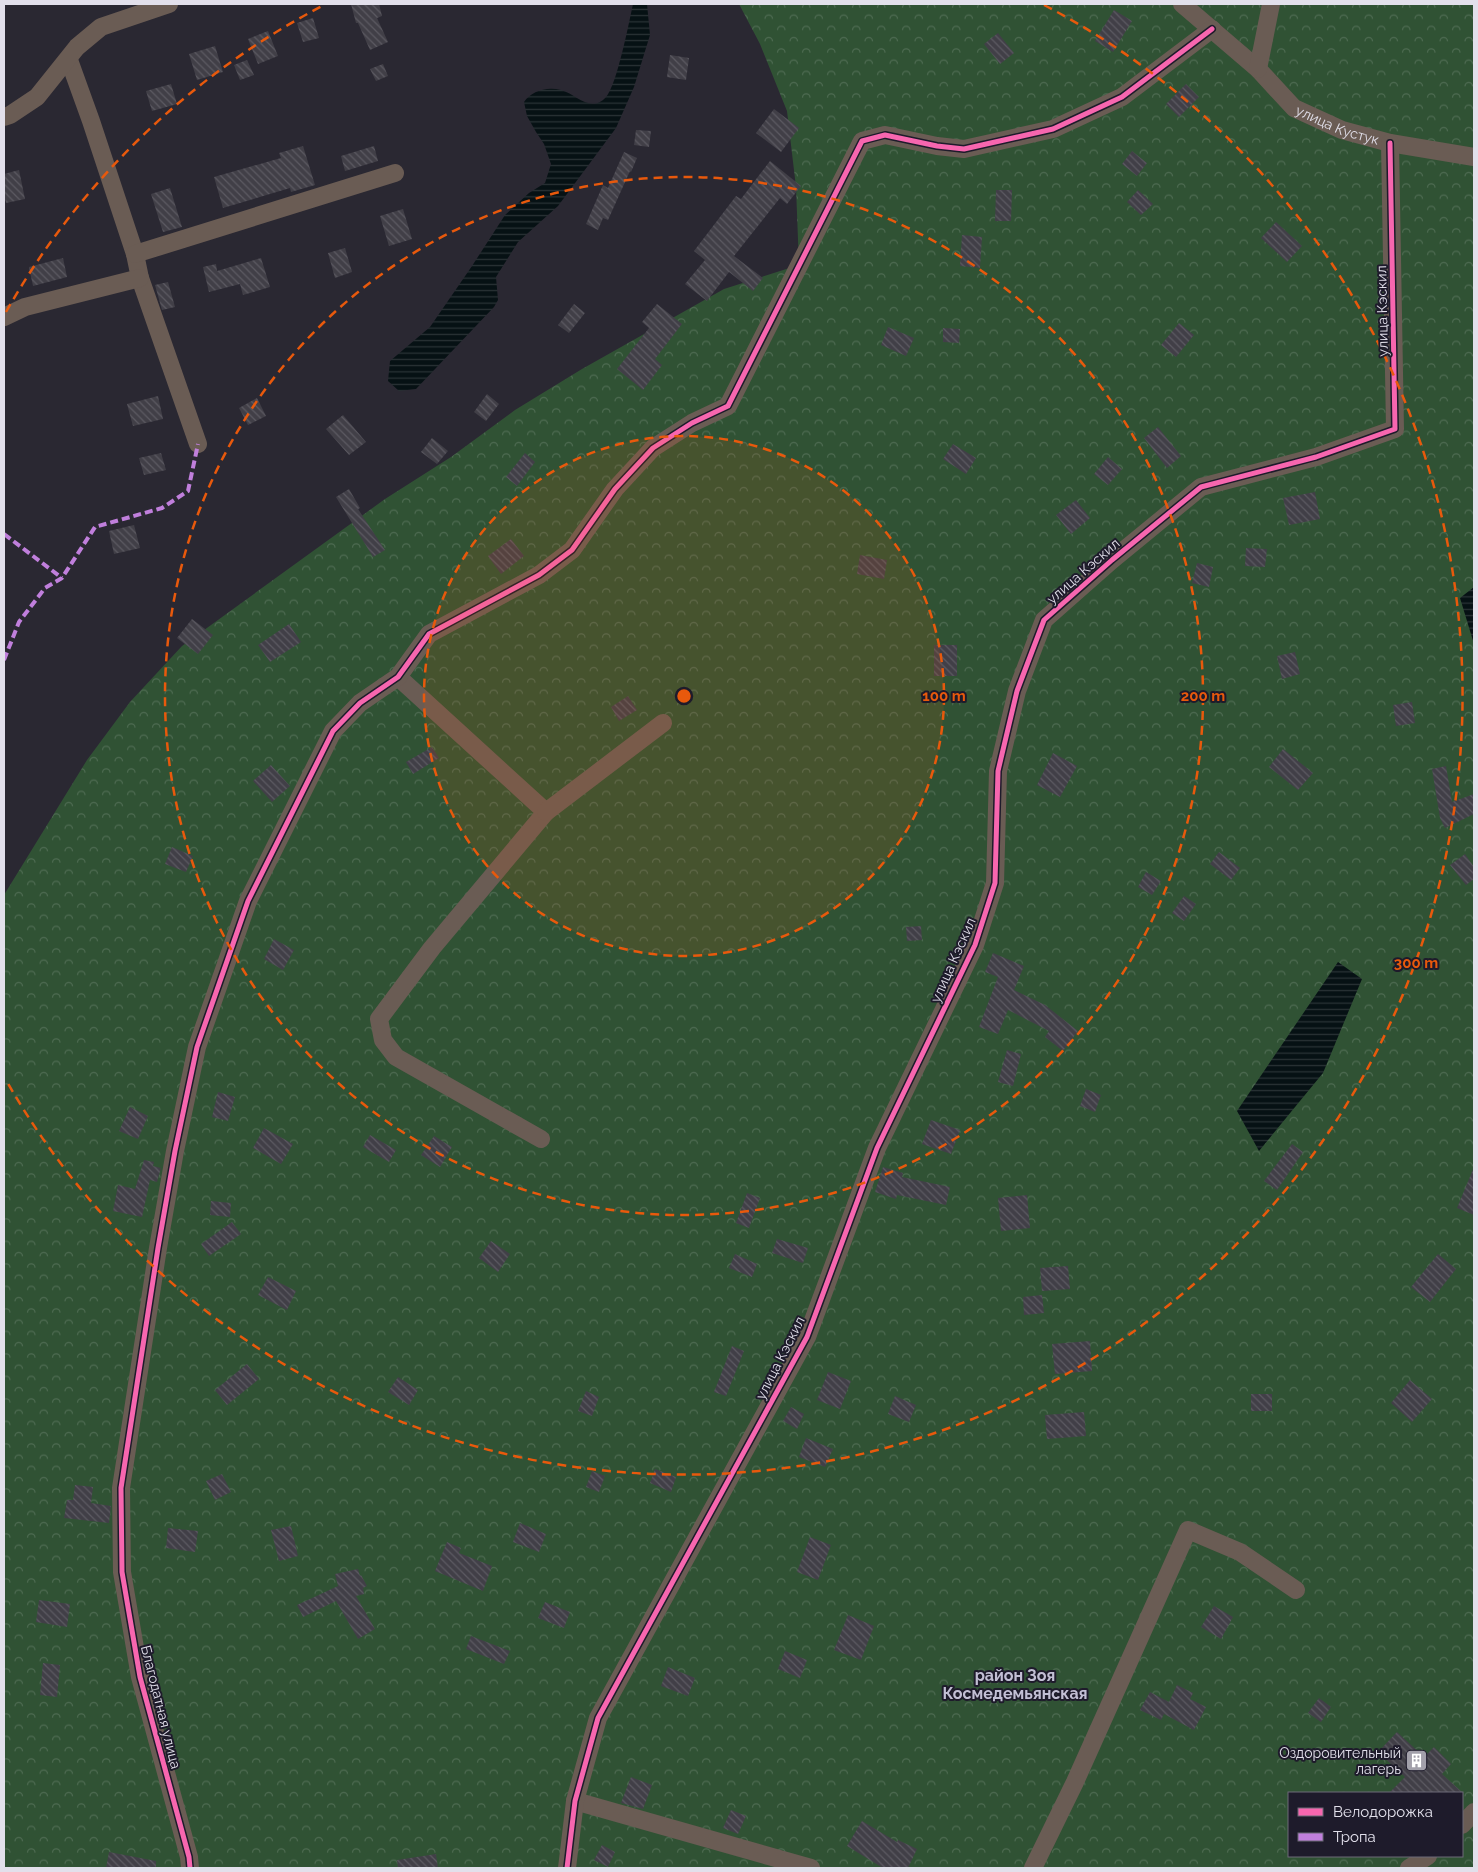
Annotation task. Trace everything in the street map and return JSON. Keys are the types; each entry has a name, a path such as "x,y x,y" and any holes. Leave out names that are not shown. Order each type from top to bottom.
{"street":[{"path":"4,117 37,97 69,60 77,47 101,27 169,4"},
{"name":"улица Кустук","path":"1182,4 1258,69 1294,108 1342,130 1390,143 1474,157"},
{"path":"1258,69 1272,4"},
{"name":"Благодатная улица","path":"190,1868 189,1857 140,1677 122,1572 121,1488 163,1219 197,1047 248,901 333,730 360,703 398,677 429,634 539,575 572,550 615,489 653,448 692,424 728,406 862,141 885,135 938,146 964,149 1053,129 1122,97 1212,29"},
{"path":"69,60 135,254 140,278 198,444"},
{"name":"улица Кэскил","path":"567,1868 574,1801 598,1718 807,1337 877,1148 975,944 996,883 998,771 1017,691 1044,620 1112,560 1201,487 1316,457 1395,430 1390,143"},
{"path":"135,254 395,173"},
{"path":"4,317 25,307 140,278"},
{"path":"398,677 546,812"},
{"path":"541,1139 396,1057 383,1040 379,1019 432,948 546,812 663,723"},
{"path":"1033,1868 1075,1782 1188,1530 1240,1552 1296,1590"},
{"path":"574,1801 811,1868"},
{"path":"1463,1824 1474,1812"},
{"path":"1410,1868 1426,1857"}],"green space":[{"path":"739,4 1474,4 1474,1868 4,1868 4,895 87,760 130,702 182,646 385,499 451,457 515,410 582,369 724,289 799,265 796,187 787,111 760,44"}],"shaded area":[{"path":"633,4 647,4 650,35 634,87 616,128 558,206 518,242 496,277 498,300 494,307 416,389 399,391 388,381 390,361 430,327 505,215 529,193 545,183 551,164 544,144 527,116 524,102 535,92 545,89 561,90 595,104 606,97 618,67"},
{"path":"1474,587 1474,644 1460,598"},
{"path":"1338,962 1362,979 1323,1073 1259,1151 1237,1111"}],"building":[{"path":"351,4 379,4 382,16 377,18 388,42 370,50 358,23 356,23"},
{"path":"1114,10 1132,21 1113,52 1095,41"},
{"path":"313,18 319,38 303,42 297,23"},
{"path":"268,31 278,56 258,64 248,39"},
{"path":"998,33 1014,53 1000,64 984,44"},
{"path":"215,46 223,72 197,80 189,54"},
{"path":"670,55 689,58 686,80 667,77"},
{"path":"247,60 254,75 240,80 234,65"},
{"path":"383,64 388,76 376,81 370,69"},
{"path":"171,84 177,104 152,111 146,91"},
{"path":"1186,84 1199,97 1179,117 1166,104"},
{"path":"774,109 799,128 781,152 756,133"},
{"path":"636,130 651,131 649,147 634,145"},
{"path":"303,146 315,185 291,192 290,188 223,208 214,177 281,158 279,153"},
{"path":"374,146 378,161 345,171 341,156"},
{"path":"1132,151 1147,163 1137,176 1122,164"},
{"path":"624,152 637,158 608,220 603,218 598,230 586,224 603,185 608,188"},
{"path":"770,161 801,186 787,204 780,198 734,256 763,278 753,291 729,272 707,301 685,284 705,260 694,251 736,196 741,199"},
{"path":"19,170 25,199 6,203 4,174"},
{"path":"170,188 182,227 163,232 151,194"},
{"path":"996,190 1012,190 1011,221 995,221"},
{"path":"1138,190 1153,204 1141,215 1127,202"},
{"path":"403,209 412,239 389,246 380,216"},
{"path":"1276,222 1302,246 1287,262 1261,238"},
{"path":"962,235 982,237 980,268 960,266"},
{"path":"345,248 352,272 335,278 328,253"},
{"path":"63,258 67,277 33,286 29,267"},
{"path":"261,258 270,287 243,295 240,284 209,292 203,267 216,264 217,271"},
{"path":"168,282 175,307 162,310 155,285"},
{"path":"574,304 585,313 569,333 558,325"},
{"path":"657,304 682,324 655,359 662,365 643,390 617,369 649,328 642,322"},
{"path":"1179,323 1194,335 1176,357 1161,345"},
{"path":"888,327 914,338 906,356 881,345"},
{"path":"943,328 960,329 959,343 943,342"},
{"path":"487,394 499,404 486,421 474,412"},
{"path":"158,396 163,419 133,426 127,404"},
{"path":"257,398 266,416 248,425 239,408"},
{"path":"343,415 366,442 349,455 326,429"},
{"path":"1158,427 1181,456 1167,468 1144,438"},
{"path":"432,438 448,451 437,464 421,452"},
{"path":"953,444 976,458 966,474 943,459"},
{"path":"161,453 166,470 144,475 139,458"},
{"path":"525,453 535,462 517,486 506,477"},
{"path":"1108,457 1122,469 1108,485 1094,474"},
{"path":"349,489 360,508 358,509 385,550 373,557 336,497"},
{"path":"1315,492 1320,519 1289,525 1283,498"},
{"path":"1076,500 1090,518 1071,534 1056,515"},
{"path":"134,525 140,548 114,554 109,531"},
{"path":"511,539 524,556 501,574 488,556"},
{"path":"1246,548 1267,549 1265,567 1245,566"},
{"path":"860,555 887,560 884,579 857,574"},
{"path":"1197,563 1213,567 1209,587 1192,583"},
{"path":"192,619 213,635 198,654 177,638"},
{"path":"289,624 301,642 270,662 258,645"},
{"path":"934,645 957,645 957,676 934,676"},
{"path":"1295,652 1300,674 1282,679 1277,656"},
{"path":"628,696 637,710 619,721 611,707"},
{"path":"1412,702 1415,723 1396,726 1393,705"},
{"path":"432,747 439,758 413,774 406,762"},
{"path":"1283,749 1313,773 1298,790 1269,767"},
{"path":"1053,753 1077,766 1060,797 1037,785"},
{"path":"271,765 290,786 272,802 253,781"},
{"path":"1446,766 1452,802 1474,794 1474,814 1445,828 1440,818 1432,769"},
{"path":"172,847 193,856 186,872 165,864"},
{"path":"1219,852 1240,868 1231,880 1210,864"},
{"path":"1465,854 1474,867 1474,879 1466,885 1450,865"},
{"path":"1146,872 1161,881 1152,895 1138,887"},
{"path":"1184,896 1196,904 1184,921 1172,913"},
{"path":"921,926 922,940 907,941 906,927"},
{"path":"274,939 294,950 283,970 264,959"},
{"path":"993,953 1024,966 1014,990 1045,1005 1078,1031 1063,1051 1045,1037 1049,1031 1008,1010 998,1034 979,1027 998,977 985,972"},
{"path":"1007,1050 1021,1054 1013,1086 998,1082"},
{"path":"1086,1089 1101,1095 1095,1112 1080,1106"},
{"path":"218,1092 235,1097 228,1121 212,1117"},
{"path":"130,1107 148,1116 138,1139 119,1131"},
{"path":"931,1120 960,1130 951,1154 922,1144"},
{"path":"264,1128 293,1144 281,1164 253,1148"},
{"path":"370,1135 396,1150 389,1162 363,1147"},
{"path":"434,1136 452,1147 440,1167 421,1155"},
{"path":"1292,1144 1303,1152 1277,1190 1264,1181"},
{"path":"144,1160 154,1162 153,1166 161,1168 157,1182 150,1180 142,1217 113,1211 118,1185 135,1189"},
{"path":"883,1167 903,1173 902,1177 950,1187 946,1205 897,1195 896,1199 875,1192"},
{"path":"1474,1167 1474,1215 1457,1208"},
{"path":"747,1193 760,1198 749,1228 736,1223"},
{"path":"1027,1195 1030,1228 1001,1231 998,1198"},
{"path":"211,1201 231,1203 230,1217 210,1215"},
{"path":"232,1222 241,1234 209,1256 201,1244"},
{"path":"777,1239 808,1248 803,1263 772,1253"},
{"path":"491,1241 510,1254 498,1272 479,1258"},
{"path":"735,1254 757,1264 752,1277 729,1268"},
{"path":"1438,1254 1456,1269 1430,1302 1411,1287"},
{"path":"1068,1266 1070,1289 1042,1291 1040,1268"},
{"path":"268,1277 296,1291 287,1310 258,1295"},
{"path":"1042,1295 1044,1313 1024,1315 1023,1297"},
{"path":"1090,1341 1092,1371 1055,1374 1052,1344"},
{"path":"732,1346 744,1351 726,1396 714,1392"},
{"path":"247,1364 259,1379 227,1405 215,1390"},
{"path":"828,1372 851,1381 840,1409 817,1400"},
{"path":"398,1377 418,1390 409,1405 388,1392"},
{"path":"1410,1380 1432,1399 1412,1422 1391,1403"},
{"path":"586,1391 599,1397 592,1416 578,1411"},
{"path":"1251,1394 1272,1394 1272,1411 1251,1411"},
{"path":"895,1396 916,1405 909,1422 888,1414"},
{"path":"791,1407 804,1414 797,1429 783,1421"},
{"path":"1084,1412 1086,1436 1047,1439 1045,1415"},
{"path":"806,1438 833,1449 825,1467 799,1457"},
{"path":"655,1469 676,1477 671,1492 650,1483"},
{"path":"592,1471 605,1476 599,1492 586,1487"},
{"path":"222,1474 231,1492 215,1500 206,1481"},
{"path":"75,1485 93,1487 91,1503 111,1506 109,1523 64,1518 67,1500 73,1500"},
{"path":"520,1523 546,1534 539,1552 513,1542"},
{"path":"291,1526 298,1556 279,1561 271,1530"},
{"path":"168,1528 198,1531 195,1552 166,1548"},
{"path":"810,1537 831,1545 818,1580 797,1572"},
{"path":"447,1542 461,1548 459,1553 492,1566 483,1591 435,1571"},
{"path":"358,1569 360,1576 367,1586 363,1588 364,1594 356,1596 375,1629 358,1639 336,1601 303,1617 297,1605 338,1586 335,1574"},
{"path":"39,1600 70,1604 67,1627 36,1622"},
{"path":"545,1602 570,1612 564,1628 538,1618"},
{"path":"1214,1606 1233,1617 1221,1639 1201,1627"},
{"path":"848,1615 874,1626 861,1660 834,1650"},
{"path":"471,1636 510,1651 504,1664 466,1649"},
{"path":"785,1651 807,1660 800,1678 778,1669"},
{"path":"43,1663 60,1665 57,1697 40,1695"},
{"path":"668,1667 695,1678 688,1696 661,1686"},
{"path":"1177,1685 1193,1693 1190,1699 1206,1707 1194,1730 1164,1714 1161,1720 1140,1710 1150,1692 1169,1702"},
{"path":"1319,1698 1331,1707 1321,1722 1308,1713"},
{"name":"Оздоровительный лагерь","path":"1397,1732 1424,1757 1434,1747 1451,1764 1442,1774 1462,1792 1390,1792 1405,1777 1378,1752"},
{"path":"631,1777 652,1785 643,1809 621,1803"},
{"path":"731,1810 746,1816 738,1834 723,1828"},
{"path":"862,1821 897,1842 898,1840 917,1849 908,1868 883,1868 847,1846"},
{"path":"602,1845 615,1852 608,1867 594,1860"},
{"path":"109,1852 156,1861 156,1868 106,1868"},
{"path":"436,1854 438,1868 398,1868 397,1860"}],"marked path":[{"path":"4,660 19,622 45,588 62,578 95,527 162,508 188,491 198,444"},
{"path":"4,534 62,578"}],"cycle path":[{"path":"190,1868 189,1857 140,1677 122,1572 121,1488 158,1248 175,1151 197,1047 248,901 333,731 360,703 398,677 429,634 539,575 572,550 615,489 653,448 692,423 728,406 862,141 885,135 937,146 964,149 1053,129 1122,97 1212,29"},
{"path":"567,1868 575,1801 598,1718 807,1337 877,1148 975,945 995,883 998,771 1017,691 1044,620 1112,560 1201,487 1316,457 1395,429 1390,143"}],"place":[{"name":"Оздоровительный лагерь","path":"1417,1761"}],"district":[{"name":"район Зоя Космедемьянская","path":"1015,1684"}]}
